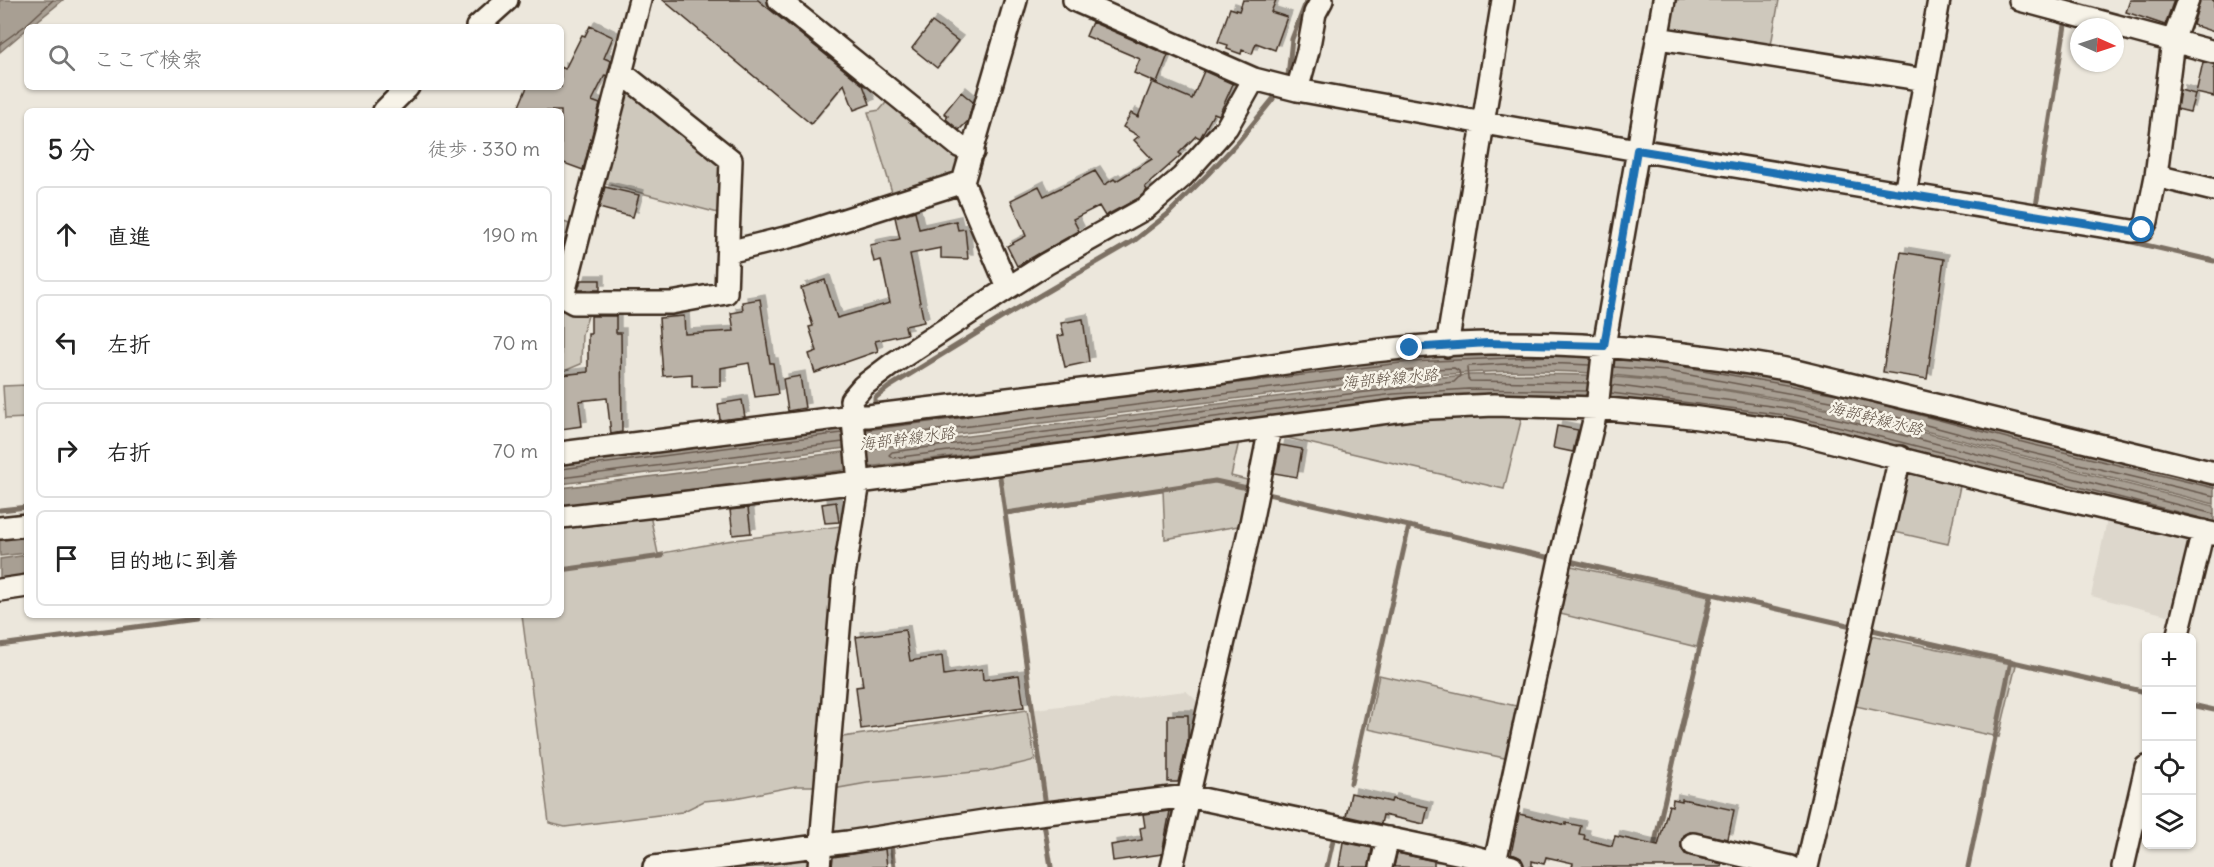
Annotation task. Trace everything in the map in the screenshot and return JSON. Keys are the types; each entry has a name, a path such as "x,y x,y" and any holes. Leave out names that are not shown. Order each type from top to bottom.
{"street":[{"path":"480,24 507,0"},
{"path":"564,293 640,0"},
{"path":"779,0 959,146 972,152"},
{"path":"1008,288 963,182 1016,0"},
{"path":"1074,0 1254,80 1298,90 1637,150 2132,231 2142,230 2147,221 2156,176 2173,41 2188,0"},
{"path":"1298,90 1315,13 1322,0"},
{"path":"1447,346 1503,0"},
{"path":"654,867 1188,796 1471,856 1500,866 1559,564 1597,404 1604,346 1664,0"},
{"path":"1905,194 1939,0"},
{"path":"2020,0 2214,52"},
{"path":"1658,38 1925,80"},
{"path":"564,298 574,303 671,303 726,294 732,160 621,72"},
{"path":"819,867 843,582 858,477 851,400 863,386 892,364 1008,288 1146,208 1182,177 1227,127 1254,80"},
{"path":"387,108 405,90"},
{"path":"2156,176 2214,190"},
{"path":"728,252 797,235 963,182"},
{"path":"564,453 852,416 1086,391 1337,356 1488,343 1604,346 1721,358 1791,370 2214,473"},
{"path":"564,517 858,477 1270,428 1411,408 1597,404 1790,431 2208,533 2178,633"},
{"path":"1172,867 1251,523 1270,428"},
{"path":"1808,867 1900,457"},
{"path":"0,528 24,525"},
{"path":"0,590 24,586"},
{"path":"2123,867 2142,784"},
{"path":"1381,867 1388,838"},
{"path":"1693,844 1791,867"}],"shaded area":[{"path":"1670,0 1779,0 1770,51 1671,36 1665,26"},
{"path":"629,85 723,159 722,214 599,182 622,87"},
{"path":"889,99 959,155 962,166 957,179 894,199 868,112 880,110"},
{"path":"564,222 575,226 564,258"},
{"path":"564,301 584,308 588,316 582,334 581,364 564,371"},
{"path":"24,385 24,418 5,419 3,386"},
{"path":"1423,416 1518,416 1521,421 1504,489 1279,436"},
{"path":"1240,437 1231,476 1259,483 1247,521 1238,526 1165,539 1163,490 1005,515 998,476"},
{"path":"1904,468 1961,481 1948,544 1890,531"},
{"path":"650,515 658,554 727,541 848,525 817,786 796,786 735,798 704,801 682,812 565,827 549,823 522,618 564,618 564,528"},
{"path":"2107,520 2188,539 2192,546 2175,617 2091,596"},
{"path":"1562,564 1709,596 1697,647 1552,612"},
{"path":"1866,634 2016,665 1999,737 1851,705"},
{"path":"1379,675 1525,708 1514,760 1368,729"},
{"path":"1186,691 1205,708 1182,790 838,837 830,832 833,789 867,783 993,770 1034,760 1027,710"},
{"path":"1027,710 1035,760 993,770 867,783 833,789 836,738"},
{"path":"814,854 813,867 717,867"}],"water":[{"path":"0,0 63,0 34,24 24,24 24,32 0,52"},
{"name":"海部幹線水路","path":"1485,351 1603,352 1790,378 2214,483 2214,504 1846,411 1694,385 1633,377 1555,371 1415,376 564,484 564,463 1409,356"},
{"path":"1469,375 1593,375 1632,378 1755,396 1846,413 2214,506 2214,527 1841,433 1690,407 1599,397 1522,394 1395,400 564,506 564,488 1415,379"},
{"path":"24,533 24,553 0,556 0,536"},
{"path":"24,555 24,575 0,578 0,559"}],"building":[{"path":"663,0 758,0 863,85 870,104 854,110 844,84 811,124"},
{"path":"1243,0 1276,0 1271,12 1287,17 1275,50 1256,43 1252,54 1242,50 1241,54 1227,49 1228,45 1218,42 1230,8 1239,11"},
{"path":"2130,0 2174,0 2165,25 2126,12"},
{"path":"2200,0 2214,0 2214,32 2193,25"},
{"path":"932,22 958,41 937,68 912,48"},
{"path":"1092,22 1168,55 1157,83 1134,73 1140,59 1086,36"},
{"path":"590,26 613,37 604,58 611,61 607,76 605,75 592,101 600,104 583,170 564,163 564,108 518,108 526,90 564,90 564,68 582,35 585,36"},
{"path":"2203,62 2214,64 2214,97 2196,93"},
{"path":"1204,71 1233,84 1219,115 1214,113 1200,138 1196,136 1179,153 1181,155 1145,187 1147,190 1139,198 1105,216 1099,206 1073,219 1079,231 1017,266 1007,246 1026,236 1011,200 1039,186 1044,196 1095,171 1104,185 1114,179 1116,181 1152,159 1134,140 1139,136 1123,127 1131,113 1138,117 1152,82 1192,99"},
{"path":"2180,90 2195,94 2190,112 2177,109"},
{"path":"961,92 973,102 968,121 959,130 946,119 948,116 944,113"},
{"path":"605,187 639,195 633,217 599,208"},
{"path":"915,211 919,229 956,221 958,230 965,229 968,259 941,258 941,248 910,254 924,322 905,326 907,334 875,341 878,351 815,373 809,354 817,351 809,327 813,326 801,288 825,280 837,318 890,303 881,260 874,262 870,245 900,239 895,217"},
{"path":"1901,252 1944,259 1927,379 1883,372"},
{"path":"581,280 600,280 600,290 578,290"},
{"path":"760,299 770,363 773,363 778,394 755,397 749,363 721,368 721,386 692,387 692,374 663,376 659,318 684,316 685,334 734,331 731,313 743,311 742,302"},
{"path":"591,316 616,316 616,333 621,333 622,432 611,434 607,398 579,401 582,426 564,429 564,375 588,372 588,334 591,334"},
{"path":"1083,319 1089,362 1065,367 1058,336 1064,335 1061,323"},
{"path":"800,376 805,408 788,411 783,379"},
{"path":"742,400 745,417 720,420 718,404"},
{"path":"1557,426 1578,430 1573,452 1553,448"},
{"path":"1280,445 1302,449 1297,477 1274,473"},
{"path":"836,502 839,522 825,523 822,504"},
{"path":"748,508 751,533 733,535 730,510"},
{"path":"905,630 910,661 942,656 944,675 982,669 983,680 1019,675 1024,707 861,729 856,687 863,686 856,637"},
{"path":"1168,715 1188,715 1188,742 1178,782 1168,782"},
{"path":"1351,793 1428,807 1424,824 1383,815 1381,824 1346,816"},
{"path":"1673,799 1734,810 1728,839 1690,832 1684,835 1681,842 1681,848 1685,854 1722,864 1721,867 1572,867 1573,863 1546,857 1544,864 1532,861 1532,867 1524,867 1521,858 1511,854 1519,814 1566,825 1566,823 1581,826 1579,834 1585,835 1584,839 1612,846 1615,836 1658,846 1669,805 1672,806"},
{"path":"1170,811 1162,854 1113,861 1111,845 1142,840 1140,828 1145,827 1143,814"},
{"path":"1343,842 1372,848 1369,867 1339,867"},
{"path":"885,849 887,867 832,867 833,857"},
{"path":"1397,853 1434,861 1434,867 1394,867"}],"waterway":[{"path":"1288,76 1292,39 1307,0"},
{"path":"2033,206 2036,206 2065,25"},
{"path":"875,404 875,398 889,387 1135,240 1168,214 1208,174 1273,99"},
{"path":"1645,140 1738,156"},
{"path":"2128,241 2214,261"},
{"path":"1000,477 1046,806"},
{"path":"1006,513 1215,481 1252,489"},
{"path":"1263,493 1555,559"},
{"path":"0,510 24,507"},
{"path":"1351,783 1409,526"},
{"path":"564,570 662,556"},
{"path":"1565,560 1856,627"},
{"path":"1653,851 1712,594"},
{"path":"0,645 195,619"},
{"path":"1868,629 2142,691"},
{"path":"1968,867 2011,661"},
{"path":"2196,706 2214,710"},
{"path":"1044,823 1051,867"},
{"path":"1327,867 1334,836"},
{"path":"891,844 894,867"}],"route":[{"path":"1410,348 1488,343 1604,346 1637,150 2132,231 2142,230"}]}
